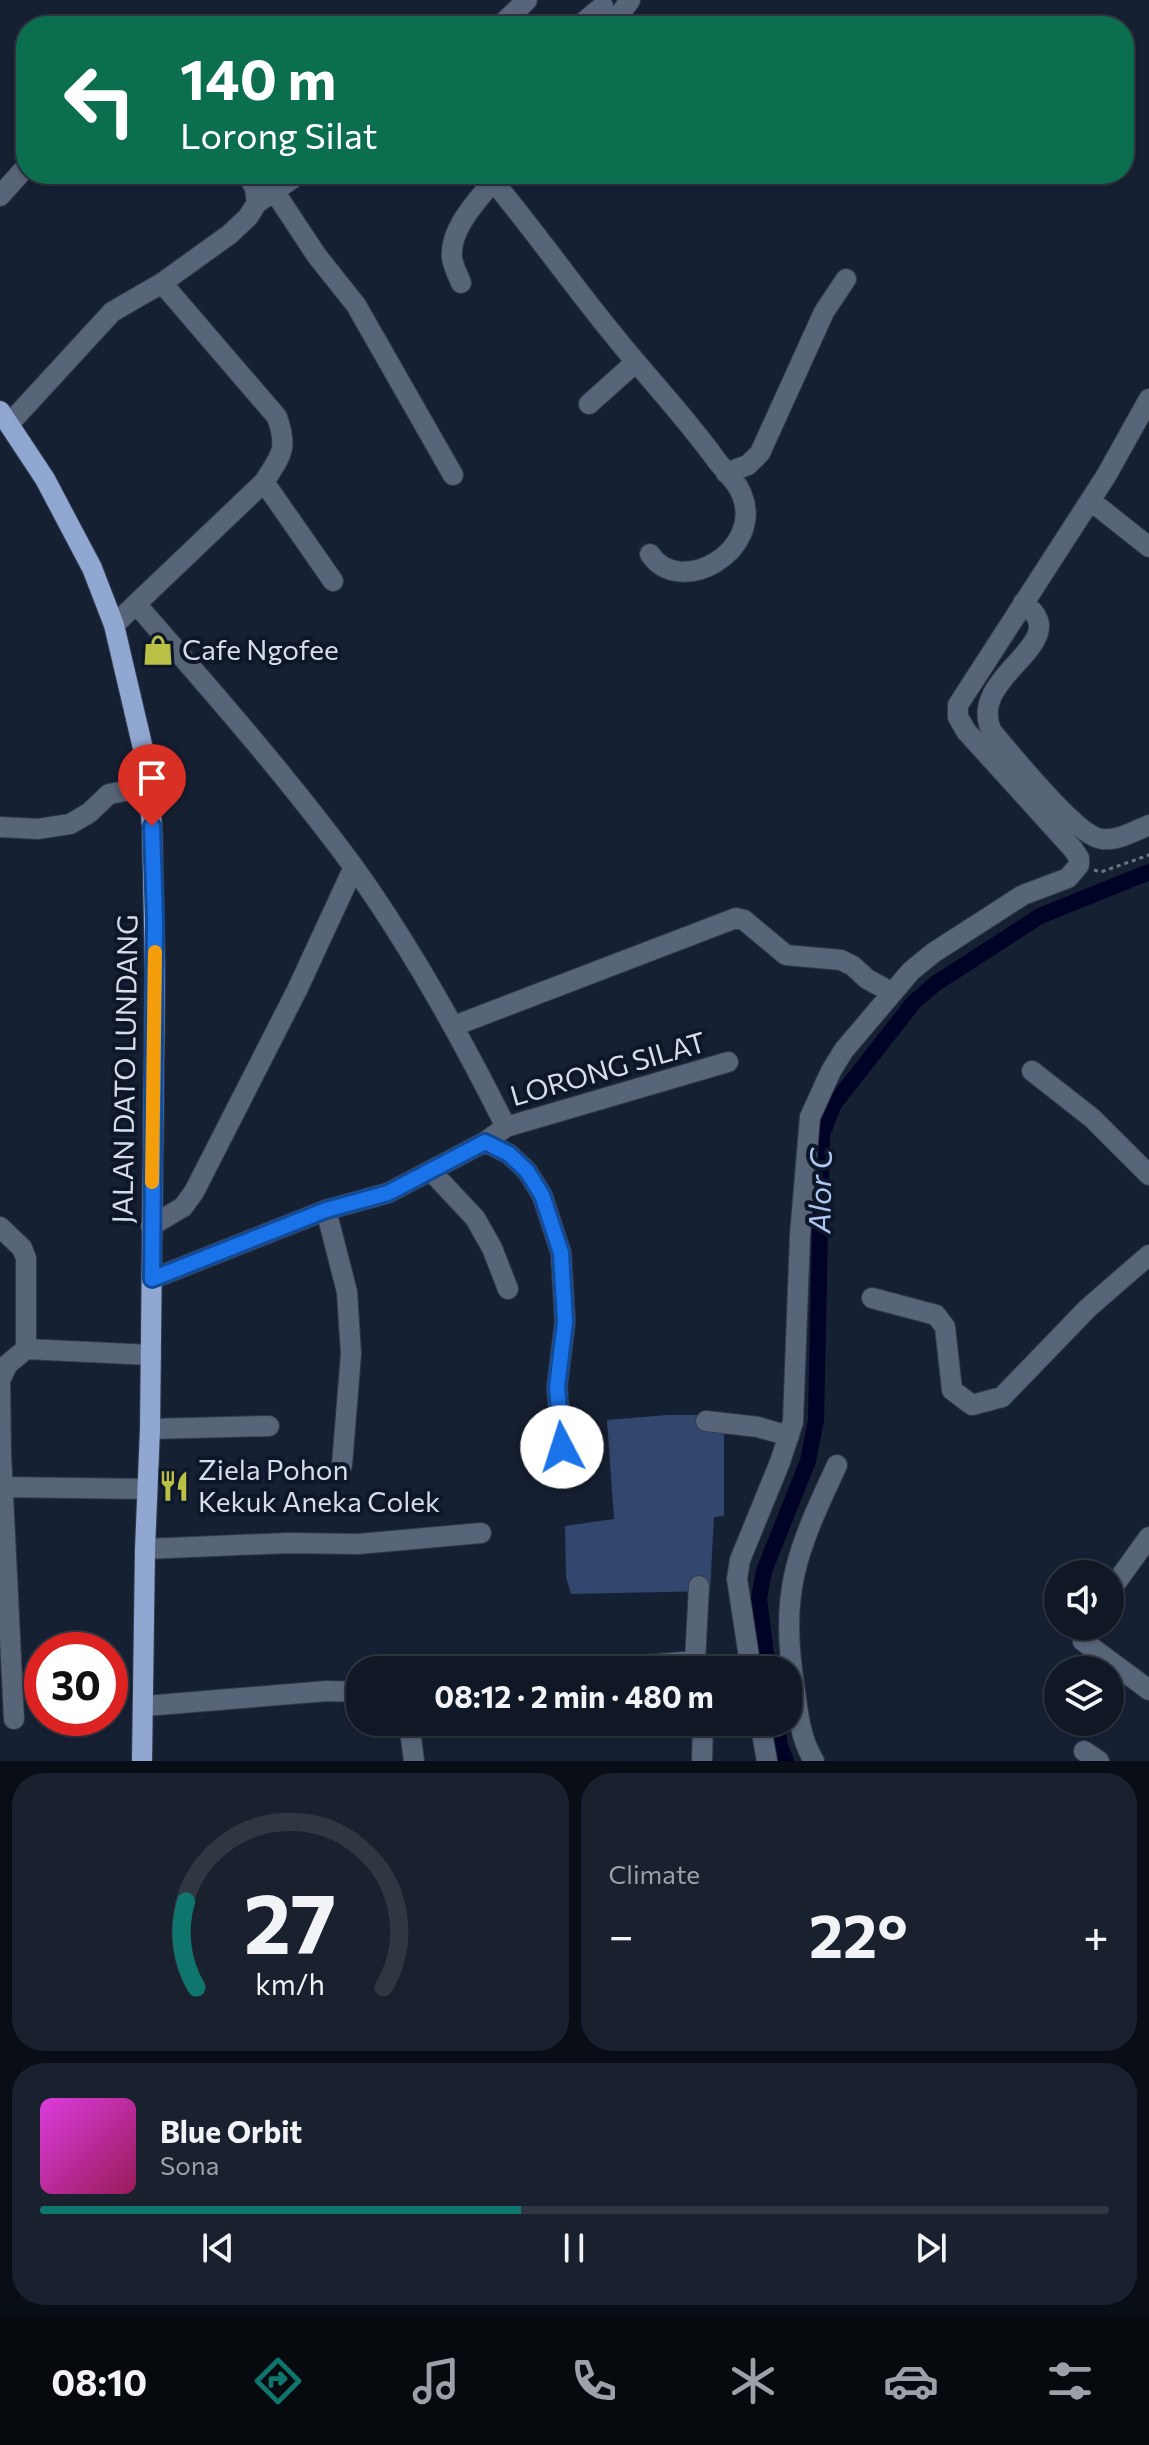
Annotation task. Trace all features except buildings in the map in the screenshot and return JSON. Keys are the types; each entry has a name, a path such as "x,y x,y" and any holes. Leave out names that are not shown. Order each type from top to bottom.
{"main road":[{"name":"JALAN DATO LUNDANG","path":"5,417 70,523 92,568 114,625 145,757 155,893 150,1429 142,1761"}],"street":[{"path":"510,16 527,0"},
{"path":"607,13 630,0"},
{"path":"0,196 16,178"},
{"path":"253,184 356,305 453,475"},
{"path":"5,417 112,312 162,283 230,234 266,197 285,184"},
{"path":"461,283 452,261 452,242 488,184"},
{"path":"499,184 742,494 746,514 743,534 731,551 716,564 677,572 663,568 650,554"},
{"path":"726,473 748,465 760,453 824,312 846,279"},
{"path":"114,625 264,482 279,458 285,438 277,417 162,283"},
{"path":"589,404 636,362"},
{"path":"748,1656 737,1594 740,1560 789,1436 794,1408 800,1235 810,1117 844,1050 891,992 933,953 1023,895 1068,878 1079,865 1079,858 1073,849 966,731 958,717 958,705 1091,501 1149,399"},
{"path":"264,482 333,581"},
{"path":"1091,501 1149,547"},
{"path":"1023,603 1035,612 1041,626 1039,636 1012,666 992,695 988,710 988,724 992,732 1063,812 1093,837 1117,837 1149,825"},
{"path":"137,605 258,744 354,867 454,1026 506,1127"},
{"path":"0,827 38,829 70,824 89,813 109,794 148,787"},
{"path":"151,1226 183,1207 194,1192 297,990 354,867"},
{"path":"454,1026 736,918 744,920 786,955 841,960 891,992"},
{"name":"LORONG SILAT","path":"152,1279 326,1210 388,1193 485,1142 506,1127 728,1062"},
{"path":"1032,1071 1092,1118 1149,1175"},
{"path":"485,1142 509,1154 527,1171 542,1195 561,1253 565,1322 557,1387 562,1447"},
{"path":"431,1171 475,1218 492,1248 508,1289"},
{"path":"326,1210 347,1292 351,1354 342,1465"},
{"path":"0,1227 22,1248 26,1258 26,1349"},
{"path":"872,1298 936,1315 945,1327 952,1390 972,1405 1002,1397 1088,1308 1149,1255"},
{"path":"14,1719 2,1487 0,1380 8,1364 26,1349 151,1355"},
{"path":"706,1421 758,1427 789,1436"},
{"path":"150,1429 269,1426"},
{"path":"814,1761 805,1747 799,1717 787,1618 794,1566 837,1465"},
{"path":"2,1487 147,1489"},
{"path":"145,1549 288,1543 358,1544 481,1533"},
{"path":"1124,1572 1149,1537"},
{"path":"699,1586 700,1656"},
{"path":"1083,1640 1149,1690"},
{"path":"145,1706 346,1692"},
{"path":"411,1736 414,1761"},
{"path":"702,1761 703,1736"},
{"path":"763,1736 767,1761"}],"path":[{"path":"1079,865 1101,872 1149,855"}],"shaded area":[{"path":"714,1415 724,1426 724,1516 714,1517 710,1591 571,1594 566,1577 565,1526 614,1519 607,1420"}],"waterway":[{"name":"Alor C","path":"766,1656 759,1599 764,1571 808,1461 816,1420 822,1134 834,1104 914,1002 935,984 1040,916 1149,872"},
{"name":"Alor C","path":"778,1736 786,1761"}],"slow traffic":[{"path":"152,1182 155,952"}],"place":[{"name":"Cafe Ngofee","path":"158,650"},
{"name":"Ziela Pohon Kekuk Aneka Colek","path":"174,1486"}],"route":[{"path":"152,826 155,920 152,1279 326,1210 388,1193 485,1142 509,1154 527,1171 542,1195 561,1253 565,1322 557,1387 562,1447"}]}
